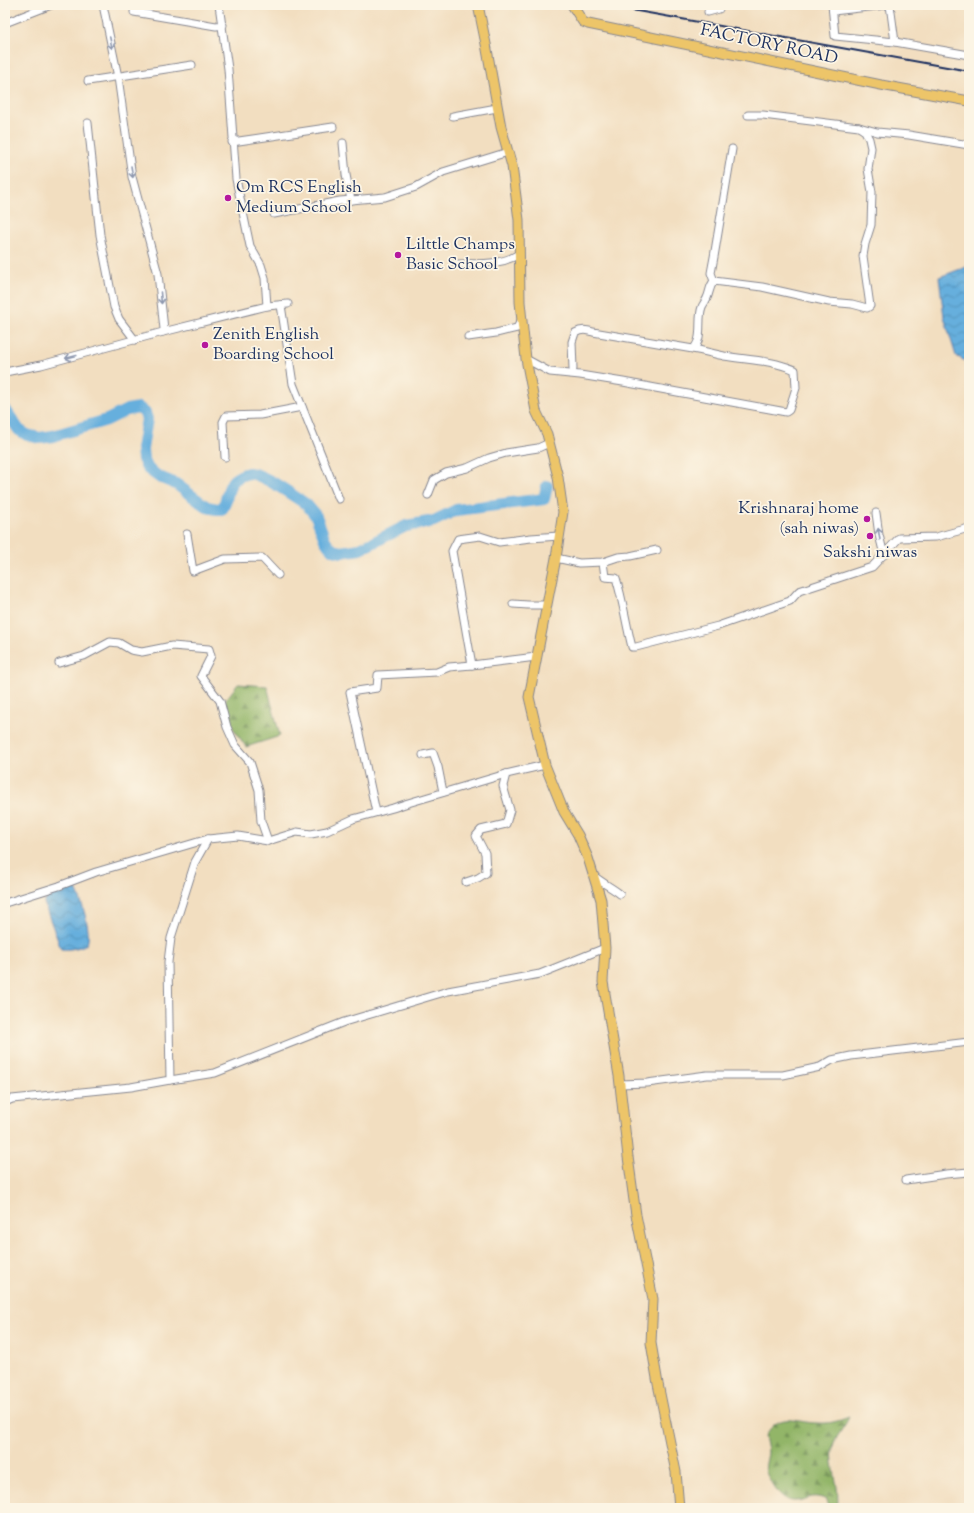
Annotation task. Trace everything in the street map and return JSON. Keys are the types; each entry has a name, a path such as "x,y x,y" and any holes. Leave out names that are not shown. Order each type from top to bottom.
{"main road":[{"path":"478,5 497,108 512,166 519,220 520,302 526,359 536,411 547,434 558,477 563,512 556,558 529,697 545,765 564,812 578,835 588,858 601,900 605,948 603,982 620,1084 636,1215 653,1299 651,1343 676,1472 679,1508"},
{"name":"FACTORY ROAD","path":"572,5 583,22 588,24 881,85 969,101"}],"street":[{"path":"5,23 52,5"},
{"path":"103,5 118,77 132,177 158,274 164,329 163,332"},
{"path":"219,5 223,25 231,99 232,142 236,179 250,246 261,265 265,278 267,306"},
{"path":"708,12 719,9 718,5"},
{"path":"886,5 833,8 835,36 895,42 969,55"},
{"path":"890,5 895,42"},
{"path":"134,12 216,26 223,25"},
{"path":"88,81 192,65"},
{"path":"453,116 497,108"},
{"path":"748,115 763,115 859,127 878,132 909,135 969,145"},
{"path":"88,123 100,235 114,307 119,319 135,340"},
{"path":"232,142 333,127"},
{"path":"714,281 762,286 829,302 852,304 867,308 870,306 863,256 872,218 872,192 868,169 871,148 870,139 865,131 859,127"},
{"path":"343,143 346,175 351,200"},
{"path":"714,281 712,273 714,257 732,149"},
{"path":"274,214 351,200 385,197 416,188 443,172 508,152"},
{"path":"456,264 499,262 511,259 520,254"},
{"path":"693,349 699,340 702,307 708,297 710,286 714,281"},
{"path":"5,372 40,365 267,306 284,305 293,384 339,499"},
{"path":"468,337 517,328 522,320"},
{"path":"526,359 550,372 623,382 786,412 789,410 796,388 795,370 783,365 760,360 723,356 693,349 593,332 585,329 575,333 572,342 573,369"},
{"path":"225,458 223,422 226,416 260,415 302,407"},
{"path":"428,496 434,480 446,473 467,468 489,458 506,453 538,448 549,443"},
{"path":"876,513 884,555"},
{"path":"603,562 605,577 616,578 621,595 625,623 632,647 636,647 718,626 790,601 799,591 872,568 899,538 936,537 969,528"},
{"path":"187,534 193,571 225,559 262,558 278,575"},
{"path":"472,665 452,551 458,539 480,536 499,542 559,536"},
{"path":"556,558 579,563 603,562 618,557 657,550"},
{"path":"513,604 528,606 546,605"},
{"path":"58,664 84,656 110,642 119,643 131,650 142,652 172,646 209,649 211,656 202,676 220,701 227,727 235,745 250,762 259,790 261,821 268,841"},
{"path":"376,812 350,692 377,688 378,676 437,672 450,667 536,657"},
{"path":"423,755 432,753 438,767 443,792"},
{"path":"5,903 59,886 96,872 208,839 238,836 268,841 296,832 311,834 327,831 353,819 376,812 506,774 545,765"},
{"path":"466,882 478,878 486,873 485,853 476,836 481,830 506,824 510,810 503,786 506,774"},
{"path":"170,1080 168,962 171,938 196,862 208,839"},
{"path":"594,876 602,883 610,886 620,894"},
{"path":"5,1102 12,1099 131,1087 215,1073 344,1022 448,991 540,974 605,948"},
{"path":"620,1084 646,1083 707,1075 783,1075 820,1068 832,1060 851,1056 969,1042"},
{"path":"906,1180 969,1172"}],"green space":[{"path":"238,684 267,686 280,736 246,747 226,718 224,702"},
{"path":"849,1417 835,1440 833,1448 832,1456 838,1493 837,1508 829,1508 825,1499 820,1497 812,1497 795,1501 781,1495 770,1481 766,1472 768,1451 765,1436 771,1428 782,1420 826,1423"}],"water":[{"path":"969,266 969,363 956,356 944,317 939,277"},
{"path":"75,887 83,907 87,923 87,944 81,947 61,949 44,903 50,894"}],"waterway":[{"path":"5,409 19,430 27,435 40,438 53,436 107,420 127,410 139,408 145,413 147,419 142,449 143,459 148,469 159,477 176,484 207,507 217,509 222,509 224,506 231,483 234,480 248,473 262,477 306,504 316,516 325,540 329,546 333,550 341,552 360,549 406,526 434,521 456,510 544,499 547,486"}],"railway":[{"path":"604,5 969,71"}],"place":[{"name":"Om RCS English Medium School","path":"228,198"},
{"name":"Lilttle Champs Basic School","path":"398,255"},
{"name":"Zenith English Boarding School","path":"205,345"},
{"name":"Krishnaraj home (sah niwas)","path":"867,519"},
{"name":"Sakshi niwas","path":"870,536"}]}
